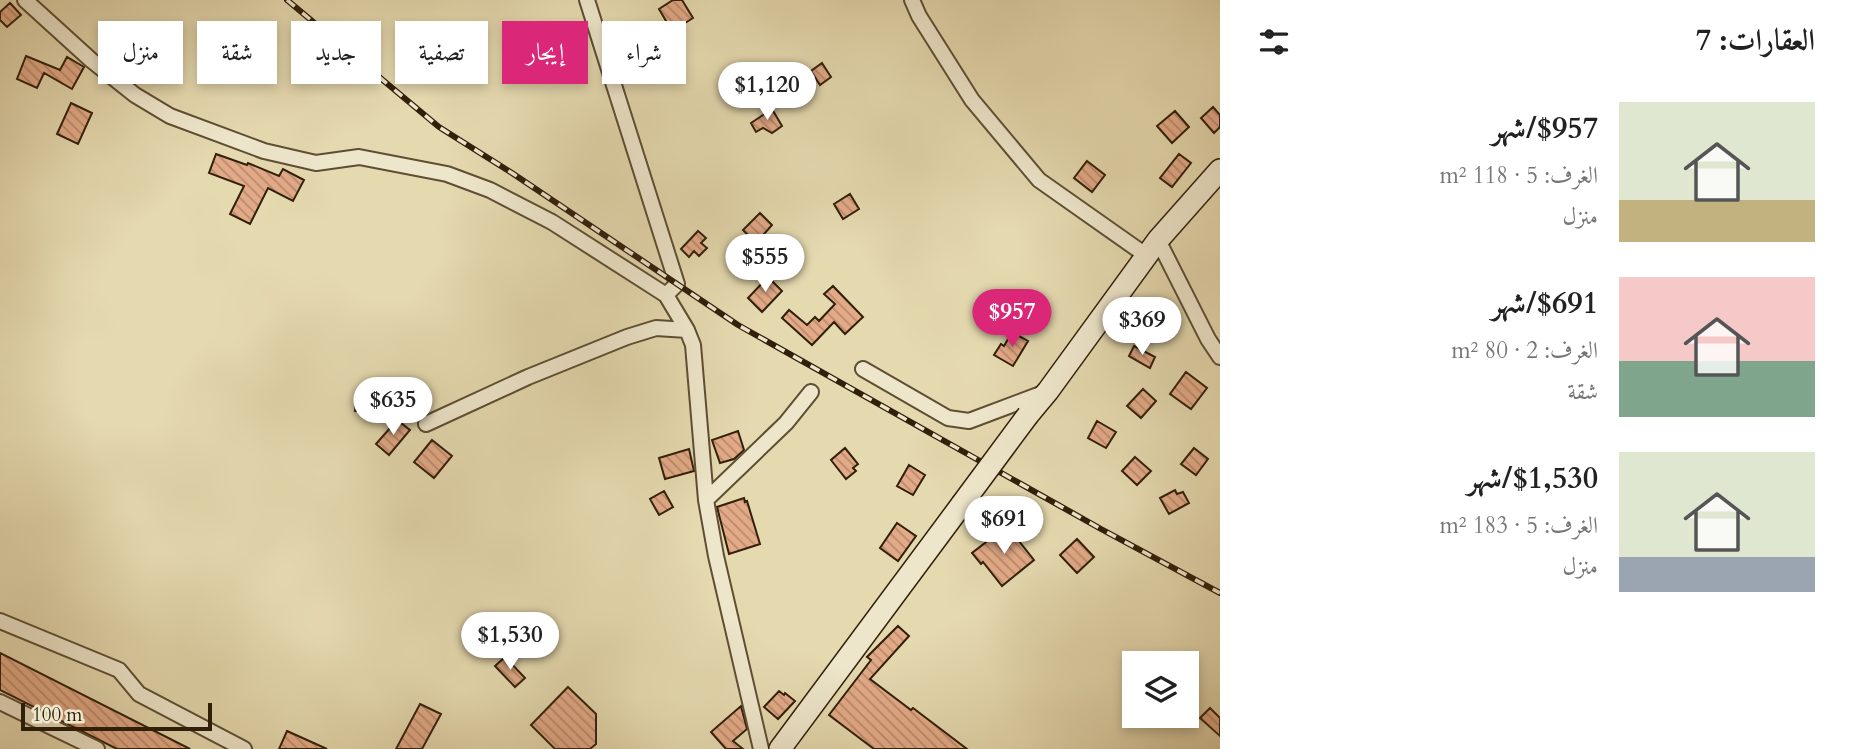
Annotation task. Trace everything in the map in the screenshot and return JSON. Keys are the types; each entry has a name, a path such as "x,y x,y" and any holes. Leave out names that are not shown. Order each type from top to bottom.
{"main road":[{"path":"780,749 1153,248 1220,170"}],"street":[{"path":"25,0 91,60 135,95 170,116 264,150 316,163 359,157 447,174 490,190 552,222 666,295 693,345 706,500 716,556 761,749"},
{"path":"587,0 677,284 666,295"},
{"path":"912,0 919,16 972,100 1040,180 1153,248 1220,357"},
{"path":"426,424 528,377 627,337 656,328 687,330"},
{"path":"863,369 948,418 969,421 1048,391"},
{"path":"706,500 786,423 811,392"},
{"path":"0,621 119,670 139,694 244,749"},
{"path":"0,702 97,749"}],"building":[{"path":"673,0 682,0 693,18 686,22 666,21 659,9"},
{"path":"10,3 21,15 7,27 0,20 0,12"},
{"path":"26,56 60,70 67,57 84,67 72,89 44,73 37,88 17,79"},
{"path":"822,63 831,77 820,85 811,71"},
{"path":"71,103 92,113 78,144 57,134"},
{"path":"1213,107 1220,115 1220,127 1214,133 1201,118"},
{"path":"772,109 782,126 772,133 763,128 756,132 751,123"},
{"path":"1175,111 1189,127 1172,143 1157,126"},
{"path":"216,154 279,176 283,169 304,180 293,201 268,188 250,224 230,214 244,186 209,173"},
{"path":"1179,154 1191,163 1172,187 1160,178"},
{"path":"1087,161 1105,175 1092,192 1074,178"},
{"path":"850,194 859,209 843,219 834,204"},
{"path":"760,213 772,225 764,234 768,239 759,247 743,230"},
{"path":"698,231 706,238 701,243 707,248 699,256 694,251 689,257 681,249"},
{"path":"768,277 782,291 762,312 748,298"},
{"path":"833,286 863,317 845,334 834,322 812,345 782,318 789,310 807,325 815,317 819,321 835,304 824,294"},
{"path":"1012,332 1028,341 1013,366 994,355 1001,344 1004,346"},
{"path":"1134,346 1155,357 1150,368 1129,356"},
{"path":"1186,372 1207,388 1191,409 1170,394"},
{"path":"1143,389 1156,401 1141,418 1127,406"},
{"path":"357,395 385,400 382,415 355,411"},
{"path":"397,420 410,430 389,455 376,444"},
{"path":"1097,421 1116,432 1106,448 1088,438"},
{"path":"738,431 744,450 734,459 720,463 712,440"},
{"path":"432,440 452,456 434,478 414,462"},
{"path":"845,448 858,464 853,468 856,471 846,479 831,460"},
{"path":"1194,448 1208,459 1196,475 1181,464"},
{"path":"689,449 694,471 665,479 659,458"},
{"path":"1135,457 1151,471 1137,485 1122,471"},
{"path":"909,465 925,475 913,495 897,486"},
{"path":"1175,490 1177,494 1183,492 1189,503 1169,514 1160,498"},
{"path":"664,491 673,507 659,515 650,499"},
{"path":"744,498 760,544 729,554 717,507"},
{"path":"897,523 916,536 898,561 880,548"},
{"path":"1007,526 1034,560 1002,586 972,553"},
{"path":"1077,539 1094,557 1077,573 1060,555"},
{"path":"898,626 909,636 870,679 967,749 874,749 829,715 871,660 867,657"},
{"path":"0,653 190,749 117,749 0,690"},
{"path":"505,657 525,678 515,687 495,666"},
{"path":"568,687 596,714 596,744 590,749 555,749 531,725"},
{"path":"779,691 795,701 778,719 764,707"},
{"path":"420,704 441,714 422,749 396,749"},
{"path":"741,706 747,729 733,741 743,749 726,749 711,732"},
{"path":"1210,708 1220,718 1220,736 1200,718"},
{"path":"287,731 327,749 279,749"}],"railway":[{"path":"287,0 439,127 738,325 1220,593"}]}
